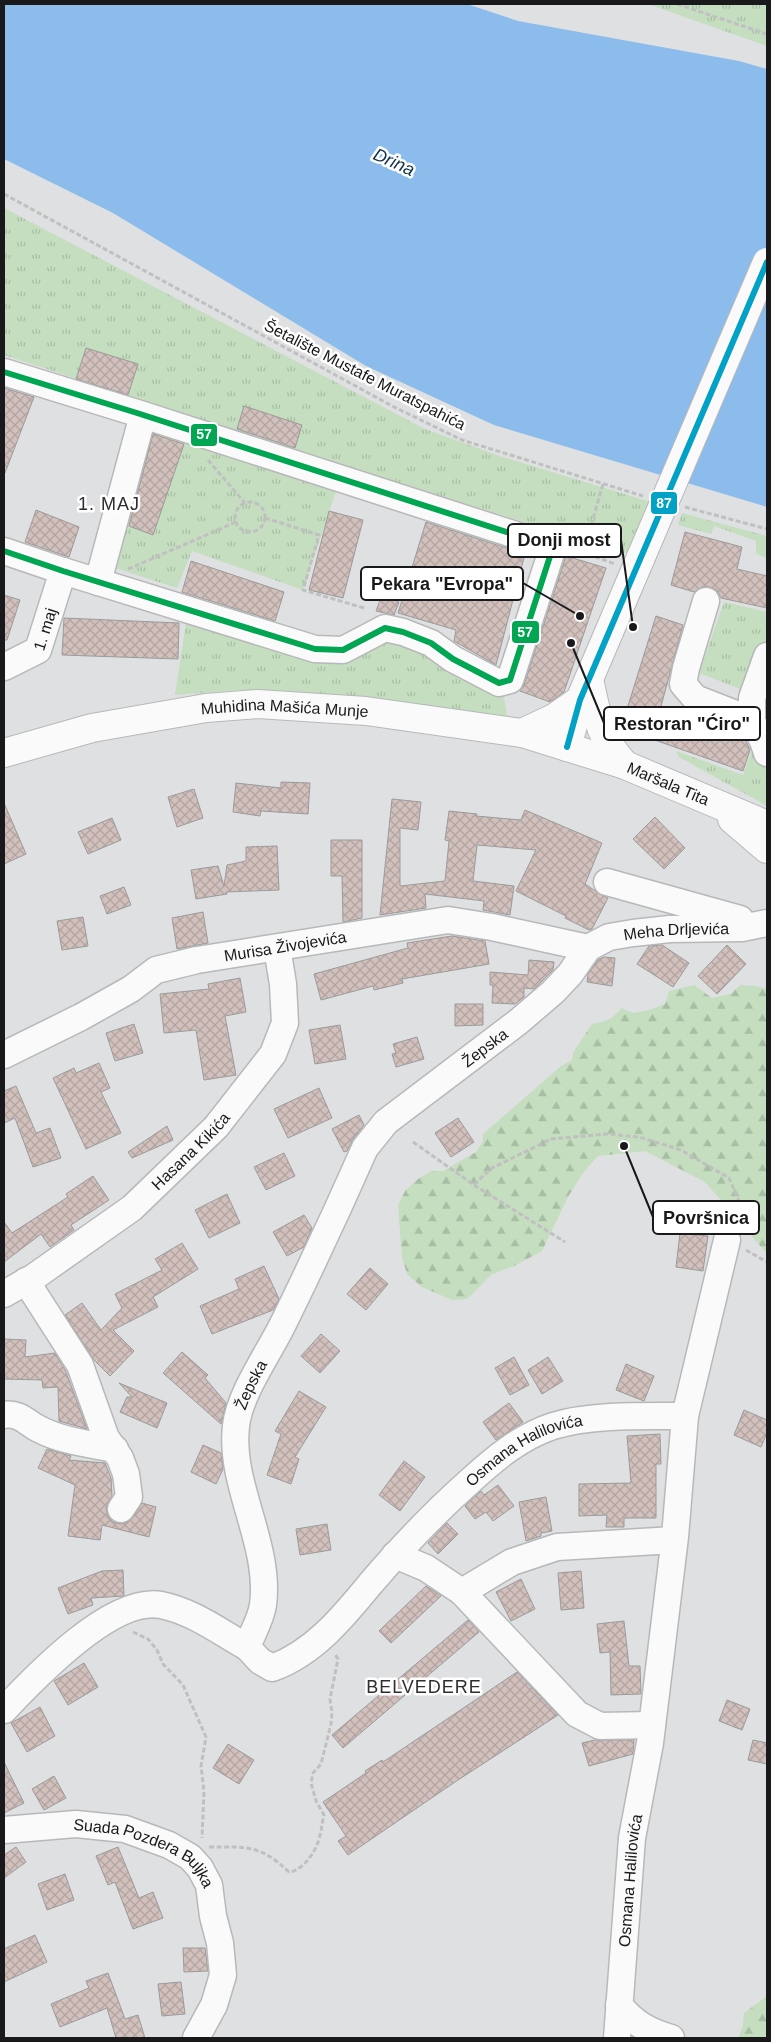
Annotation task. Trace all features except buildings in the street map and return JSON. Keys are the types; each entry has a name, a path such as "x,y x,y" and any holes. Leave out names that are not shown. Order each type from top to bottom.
{"main road":[{"path":"567,747 585,689 767,262"},
{"path":"522,733 554,718 585,689"},
{"path":"585,689 604,737 612,751 625,765"},
{"name":"Muhidina Mašića Munje","path":"4,753 102,727 206,708 258,704 366,711 522,733 567,747"},
{"name":"Maršala Tita","path":"567,747 625,765 767,825"},
{"path":"710,801 767,849"}],"street":[{"path":"4,372 553,547 510,680 499,683 453,659 431,643 403,632 385,628 344,650 315,649 4,551"},
{"path":"98,582 143,415"},
{"name":"1. maj","path":"4,667 38,650 63,571"},
{"path":"706,601 683,684 695,698 746,718 758,730 767,753"},
{"path":"752,723 752,698 767,656"},
{"path":"607,882 724,916 764,924"},
{"name":"Murisa Živojevića","path":"4,1054 81,1017 131,990 156,970 196,960 448,920 492,926 588,948"},
{"name":"Meha Drljevića","path":"588,948 609,938 633,933 670,929 742,928 764,924"},
{"name":"Hasana Kikića","path":"4,1294 132,1208 216,1127 273,1054 285,1023 283,984 277,948"},
{"name":"Žepska","path":"247,1647 263,1607 264,1583 259,1552 237,1456 236,1426 241,1404 282,1326 366,1148 386,1122 518,1022 553,992 570,974 588,948"},
{"name":"Osmana Halilovića","path":"617,2038 632,1838 652,1725 674,1540 685,1416 736,1236"},
{"path":"26,1281 80,1365 106,1438 115,1449 126,1474 129,1497 121,1509"},
{"path":"4,1415 21,1416 37,1429 64,1439 115,1449"},
{"name":"Osmana Halilovića","path":"247,1647 260,1661 272,1668 284,1664 299,1655 323,1637 336,1624 395,1555 439,1508 508,1448 538,1432 555,1426 604,1418 685,1416"},
{"path":"462,1592 512,1562 557,1548 674,1540"},
{"path":"395,1555 426,1568 462,1592 577,1714 600,1726 652,1725"},
{"path":"4,1710 35,1676 104,1620 137,1606 160,1605 186,1613 247,1647"},
{"name":"Suada Pozdera Buljka","path":"4,1830 76,1824 125,1829 168,1845 190,1857 200,1868 209,1885 213,1916 220,1943 223,1975 214,2006 196,2038"},
{"path":"620,2005 630,2018 639,2025 671,2038"}],"path":[{"path":"677,4 767,34"},
{"name":"Šetalište Mustafe Muratspahića","path":"4,194 394,408 462,440 647,498"},
{"path":"203,454 245,503"},
{"path":"583,554 603,484"},
{"path":"255,502 263,508 265,518 261,527 252,532 243,529 236,522 236,513 241,505 255,502"},
{"path":"682,507 767,529"},
{"path":"265,518 319,535 303,590 364,608"},
{"path":"98,582 236,522"},
{"path":"474,1185 490,1169 551,1140 607,1134 639,1137 681,1150 729,1178 745,1215 736,1236"},
{"path":"413,1142 474,1185 565,1242"},
{"path":"104,1620 148,1639 157,1650 163,1664 184,1685 206,1738 201,1766 204,1814 201,1846 242,1847 260,1850 289,1872 295,1872 304,1866 320,1836 324,1815 316,1801 311,1783 313,1773 321,1764 331,1724 330,1699 338,1659 332,1648 335,1641 336,1624"}],"green space":[{"path":"648,4 767,4 767,46"},
{"path":"4,208 425,429 500,456 651,502 632,555 388,480 4,355"},
{"path":"149,424 339,482 303,590 192,551 177,588 109,566"},
{"path":"682,513 767,536 767,559 756,553 756,541 714,526 711,534 678,525"},
{"path":"724,602 767,612 767,639 748,692 699,673"},
{"path":"187,616 320,657 386,640 404,640 486,683 504,697 507,717 311,693 239,690 175,695"},
{"path":"757,735 767,770 767,806 679,757 676,751 743,775"},
{"path":"694,985 712,998 731,994 740,985 767,989 767,1254 705,1182 645,1151 598,1156 583,1173 568,1197 542,1251 514,1266 492,1274 467,1299 452,1300 422,1287 407,1274 402,1257 398,1205 405,1191 418,1179 432,1171 443,1171 476,1152 483,1141 483,1134 561,1066 572,1060 574,1051 592,1024 608,1019 621,1008 633,1013 665,1004 669,991"},
{"path":"767,1996 767,2038 738,2038 743,2025 744,2013"}],"water":[{"name":"Drina","path":"4,4 467,4 518,21 739,61 767,69 767,507 494,425 366,366 113,213 4,159"}],"transit line":[{"name":"87","path":"567,747 580,700 767,262"},
{"name":"57","path":"4,372 553,547 510,680 499,683 453,659 431,643 403,632 385,628 343,650 315,649 4,551"}],"place":[{"name":"Pekara \"Evropa\"","path":"580,616"},
{"name":"Donji most","path":"633,627"},
{"name":"Restoran \"Ćiro\"","path":"571,643"},
{"name":"Površnica","path":"624,1146"}],"district":[{"name":"1. MAJ","path":"109,504"},
{"name":"BELVEDERE","path":"424,1687"}]}
